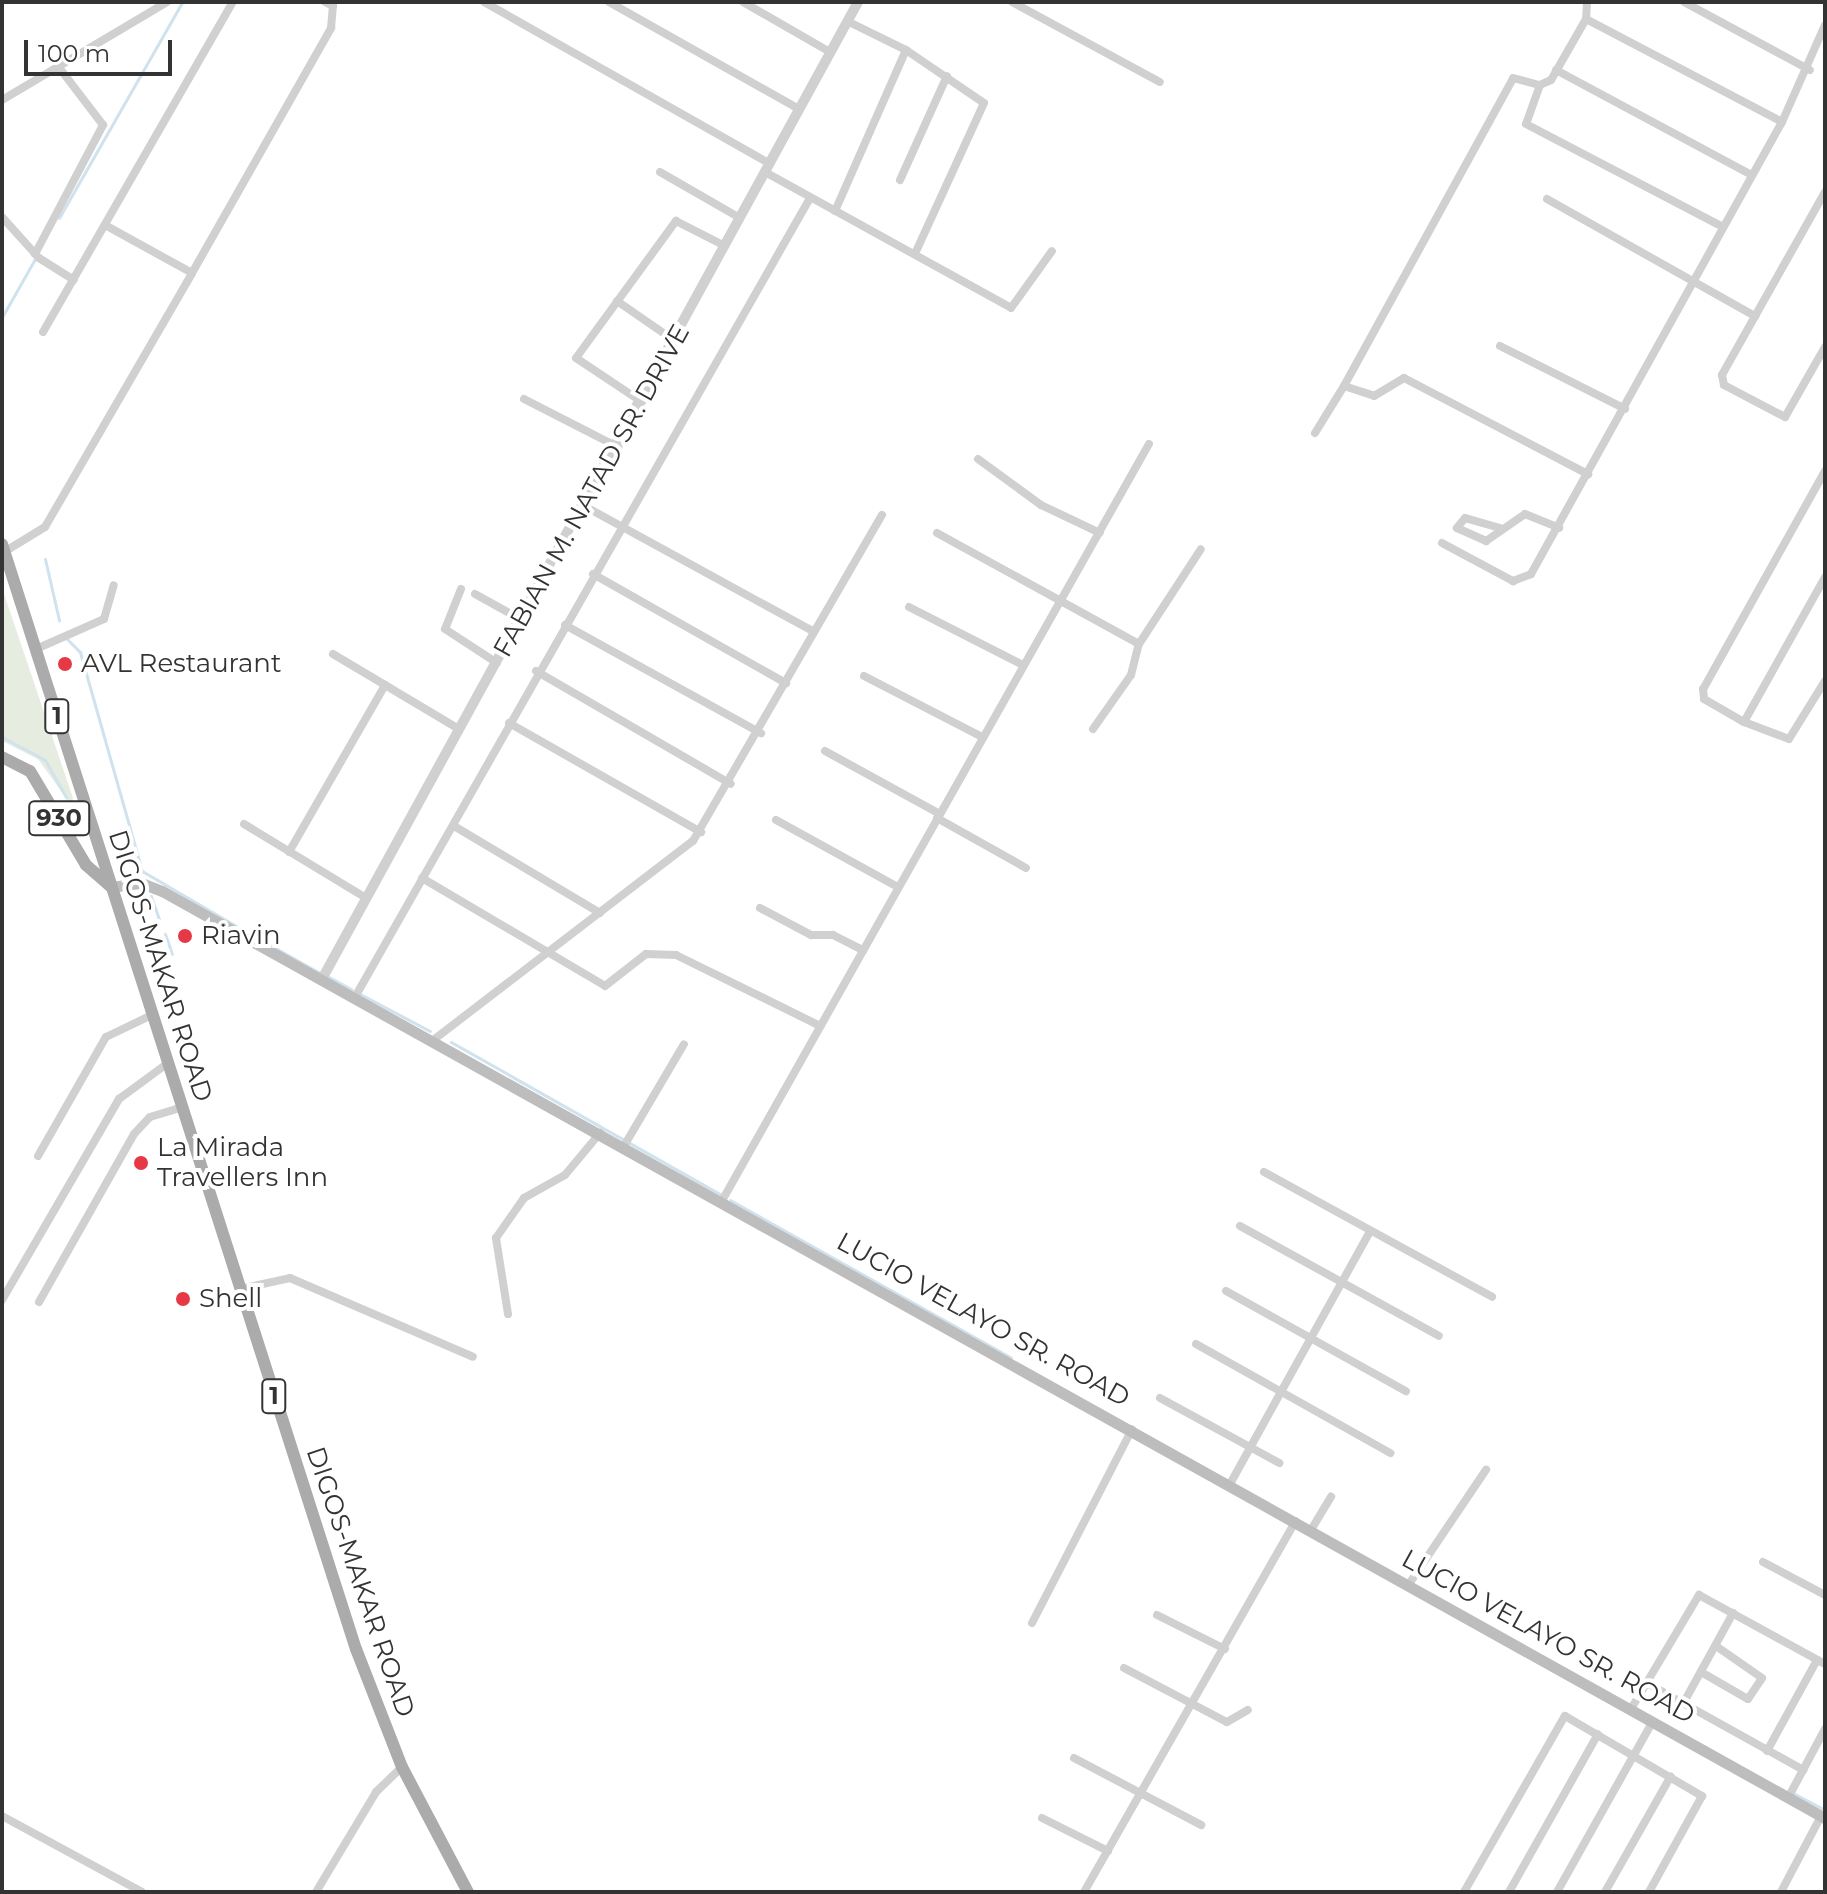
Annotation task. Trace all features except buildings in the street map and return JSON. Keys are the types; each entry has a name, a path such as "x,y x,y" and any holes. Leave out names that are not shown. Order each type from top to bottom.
{"main road":[{"name":"DIGOS-MAKAR ROAD","path":"3,548 356,1649 402,1767 468,1892"},
{"name":"930","path":"2,757 30,771 86,865 111,887"},
{"name":"LUCIO VELAYO SR. ROAD","path":"111,887 151,886 723,1199 1823,1817"}],"street":[{"path":"2,100 61,70 167,2"},
{"path":"43,332 233,2"},
{"path":"3,548 45,527 331,28 333,6 325,2"},
{"path":"484,2 767,168 810,198 1011,308 1052,251"},
{"path":"609,2 799,109"},
{"path":"743,2 830,52"},
{"path":"760,11 765,2"},
{"name":"FABIAN M. NATAD SR. DRIVE","path":"322,979 459,729 586,507 858,2"},
{"path":"1012,2 1160,82"},
{"path":"1587,2 1586,19 1556,70 1540,85 1526,124 1723,227"},
{"path":"1684,2 1810,70"},
{"path":"1586,19 1782,122"},
{"path":"847,21 906,50 984,103 915,254"},
{"path":"1442,543 1521,582 1559,528 1782,122 1810,70 1825,25"},
{"path":"835,211 906,50"},
{"path":"35,254 103,125 61,70"},
{"path":"1556,70 1752,175"},
{"path":"900,180 947,76"},
{"path":"1315,433 1344,386 1513,78 1540,85"},
{"path":"660,172 740,218"},
{"path":"1825,192 1722,380 1783,417 1825,347"},
{"path":"355,997 454,826 536,671 565,625 619,525 810,198"},
{"path":"1547,199 1755,316"},
{"path":"2,217 35,254 74,280"},
{"path":"642,402 576,360 676,221 725,246"},
{"path":"105,225 192,273"},
{"path":"617,301 675,341"},
{"path":"1500,346 1625,409"},
{"path":"1344,386 1374,396 1404,378 1588,474"},
{"path":"524,399 618,447"},
{"path":"723,1199 1149,444"},
{"path":"978,459 1041,505 1100,533"},
{"path":"1825,471 1703,689 1709,704 1785,741 1825,681"},
{"path":"586,507 814,632"},
{"path":"1500,528 1465,518 1457,528 1486,541 1500,528 1525,514 1559,528"},
{"path":"432,1041 701,832 761,733 814,632 882,515"},
{"path":"937,533 1139,644"},
{"path":"1093,729 1131,675 1139,644 1201,549"},
{"path":"593,574 786,683"},
{"path":"1744,722 1825,577"},
{"path":"36,649 104,619 114,585"},
{"path":"461,589 445,629 497,663"},
{"path":"475,594 522,620"},
{"path":"909,607 1023,665"},
{"path":"565,625 761,733"},
{"path":"333,654 459,729"},
{"path":"536,671 731,784"},
{"path":"864,676 982,737"},
{"path":"289,852 385,685"},
{"path":"509,723 701,832"},
{"path":"825,751 1026,868"},
{"path":"776,820 898,887"},
{"path":"244,824 366,898"},
{"path":"454,826 600,913"},
{"path":"422,878 607,986 646,954 676,955 820,1026"},
{"path":"760,908 811,935 833,935 863,950"},
{"path":"38,1156 106,1037 152,1015"},
{"path":"624,1146 684,1044"},
{"path":"2,1300 119,1099 168,1063"},
{"path":"39,1302 134,1134 150,1117 182,1107"},
{"path":"508,1314 496,1238 524,1198 565,1175 600,1133"},
{"path":"1264,1172 1492,1297"},
{"path":"1240,1226 1439,1336"},
{"path":"1230,1484 1370,1231"},
{"path":"240,1289 290,1278 473,1357"},
{"path":"1226,1291 1406,1391"},
{"path":"1196,1344 1390,1453"},
{"path":"1160,1398 1279,1463"},
{"path":"1032,1623 1132,1429"},
{"path":"1409,1584 1486,1470"},
{"path":"1311,1530 1331,1497"},
{"path":"1084,1892 1296,1521"},
{"path":"1763,1562 1825,1595"},
{"path":"1631,1709 1698,1595 1821,1662 1767,1751"},
{"path":"1683,1704 1733,1613"},
{"path":"1157,1615 1225,1649"},
{"path":"1701,1672 1748,1699 1763,1677 1716,1646"},
{"path":"1124,1668 1227,1722 1248,1710"},
{"path":"1647,1683 1803,1770"},
{"path":"1464,1892 1562,1719 1634,1754 1702,1798 1649,1892"},
{"path":"1557,1892 1653,1721"},
{"path":"1788,1798 1825,1729"},
{"path":"1509,1892 1598,1734"},
{"path":"1074,1758 1201,1825"},
{"path":"316,1892 376,1792 402,1767"},
{"path":"1605,1892 1671,1776"},
{"path":"2,1816 142,1892"},
{"path":"1781,1892 1823,1817"},
{"path":"1042,1818 1108,1851"},
{"path":"120,1892 125,1883"}],"shaded area":[{"path":"2,588 73,798 71,805 38,759 2,741"}],"waterway":[{"path":"59,218 182,2"},
{"path":"2,317 35,259"},
{"path":"45,559 59,620"},
{"path":"66,638 80,652 142,871 243,930"},
{"path":"2,737 45,760 66,797"},
{"path":"122,849 138,860"},
{"path":"151,896 159,919"},
{"path":"165,934 172,954"},
{"path":"254,936 320,973"},
{"path":"329,977 352,990"},
{"path":"360,994 430,1031"},
{"path":"451,1042 721,1195"},
{"path":"730,1200 1011,1358"},
{"path":"1793,1793 1821,1808"}],"place":[{"name":"AVL Restaurant","path":"65,664"},
{"name":"Riavin","path":"185,936"},
{"name":"La Mirada Travellers Inn","path":"141,1163"},
{"name":"Shell","path":"183,1299"}]}
